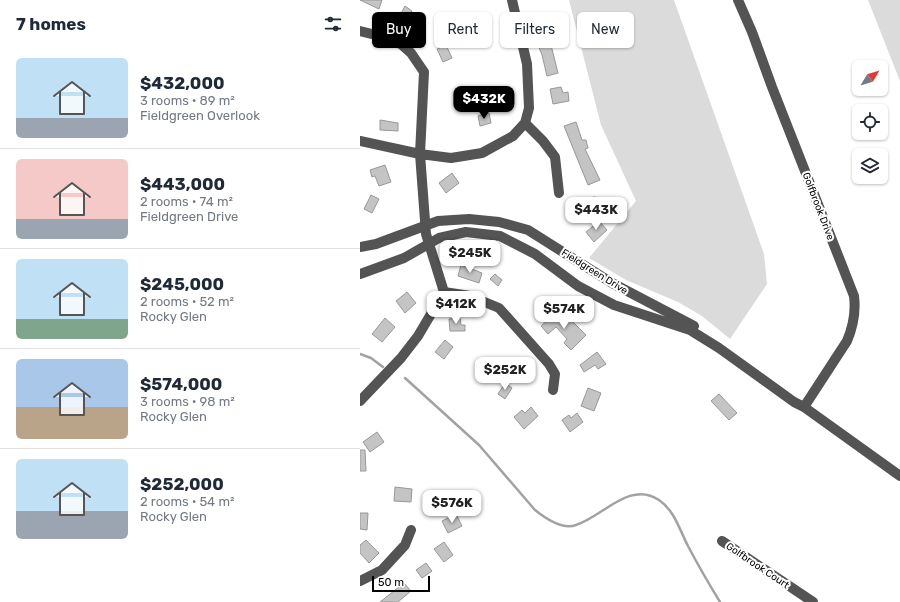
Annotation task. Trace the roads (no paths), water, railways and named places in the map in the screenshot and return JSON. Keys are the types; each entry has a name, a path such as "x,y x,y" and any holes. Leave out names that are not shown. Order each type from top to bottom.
{"street":[{"path":"360,141 420,154 452,158 482,153 513,136 524,124 529,108 527,64 512,0"},
{"name":"Golfbrook Drive","path":"738,0 854,296 855,308 852,331 804,407"},
{"path":"360,31 379,35 402,45 411,53 424,72 420,154 426,225 429,242 444,292 421,330 401,358 360,401"},
{"path":"524,124 543,141 555,157 559,193"},
{"name":"Fieldgreen Drive","path":"360,246 376,244 438,221 469,219 499,222 528,230 612,283 710,335 798,396 804,407"},
{"name":"Fieldgreen Drive","path":"360,274 404,258 429,242 439,238 466,232 500,236 535,254 578,286 614,305 690,330 719,348 794,402 804,407 900,476"},
{"path":"444,292 470,296 499,308 549,364 555,374 553,390"},
{"path":"360,581 382,570 405,545 411,530"},
{"name":"Golfbrook Court","path":"722,541 813,602"}],"waterway":[{"path":"360,354 371,358 383,367"},
{"path":"405,378 479,445 535,510 560,525 571,526 586,521 616,502 637,494 648,495 659,500 673,515 692,553 720,602"}]}
